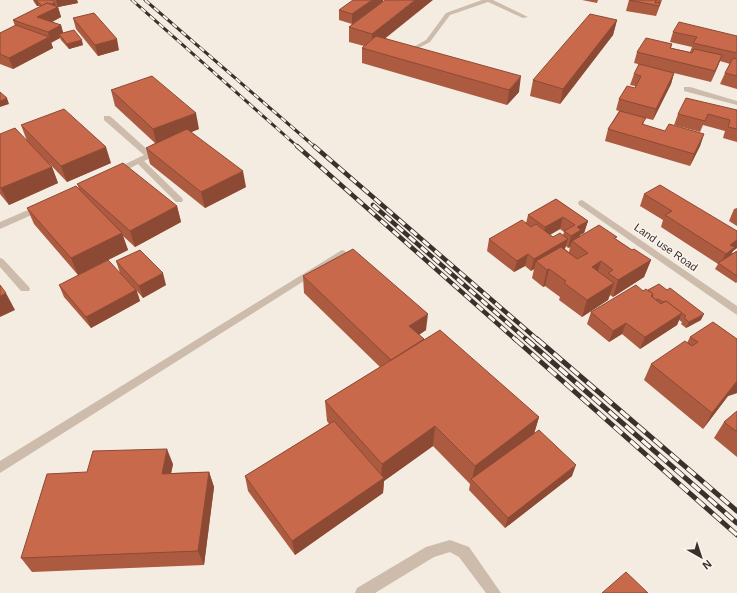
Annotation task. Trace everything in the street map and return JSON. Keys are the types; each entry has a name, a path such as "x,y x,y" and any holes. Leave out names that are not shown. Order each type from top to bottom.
{"street":[{"path":"409,51 428,41 448,14 488,0 524,17"},
{"path":"687,89 737,103"},
{"path":"107,118 150,156"},
{"path":"111,174 169,147"},
{"path":"139,162 179,200"},
{"name":"Land use Road","path":"582,203 737,311"},
{"path":"0,226 49,204"},
{"path":"0,468 342,253"},
{"path":"0,261 25,289"},
{"path":"362,593 431,552 450,546 464,552 494,593"}],"building":[{"path":"34,0 52,0 55,3 47,3 42,6"},
{"path":"353,0 372,0 352,14 339,10"},
{"path":"385,0 415,0 372,34 349,27"},
{"path":"629,0 656,0 655,3 660,3 659,6"},
{"path":"47,3 58,7 37,17 61,25 48,32 13,20"},
{"path":"94,13 117,39 95,45 73,18"},
{"path":"590,14 617,20 563,89 533,80"},
{"path":"679,22 737,36 737,53 693,43 697,37 673,32"},
{"path":"16,25 49,37 9,58 0,54 0,33"},
{"path":"74,30 82,40 67,44 59,34"},
{"path":"376,36 521,76 509,90 362,48"},
{"path":"646,38 672,44 670,48 692,53 694,49 722,55 715,71 637,52"},
{"path":"733,58 737,59 737,76 725,73"},
{"path":"639,64 674,73 656,109 619,99 627,86 635,88 641,76 634,74"},
{"path":"152,76 196,113 153,129 111,90"},
{"path":"0,92 7,98 0,101"},
{"path":"686,98 737,110 737,129 728,127 730,120 708,114 705,121 678,114"},
{"path":"64,109 106,147 61,166 21,125"},
{"path":"620,111 646,118 642,124 665,131 669,124 704,134 694,154 608,129"},
{"path":"15,128 52,167 1,188 0,134"},
{"path":"187,129 243,171 201,192 146,148"},
{"path":"123,163 177,206 130,231 77,184"},
{"path":"660,185 737,231 737,240 730,245 735,247 726,254 665,215 672,211 644,194"},
{"path":"76,186 122,233 71,258 27,208"},
{"path":"556,199 588,221 577,227 581,230 571,236 564,231 575,225 563,217 545,227 528,215"},
{"path":"522,220 531,227 536,224 553,237 560,233 568,239 534,259 528,254 517,261 489,239"},
{"path":"599,225 617,237 614,238 651,260 618,280 608,273 613,270 601,261 592,267 614,283 587,300 564,283 566,281 549,269 547,270 536,261 561,247 577,259 588,253 572,241"},
{"path":"353,249 428,314 409,326 424,339 391,360 303,276"},
{"path":"140,250 163,273 139,286 116,261"},
{"path":"737,251 737,276 718,263"},
{"path":"108,260 136,290 86,317 59,285"},
{"path":"659,284 667,290 670,288 704,314 689,322 684,318 686,316 666,301 663,302 658,299 656,300 652,297 653,294 648,290"},
{"path":"0,285 6,293 0,296"},
{"path":"636,285 643,291 646,289 653,294 651,296 661,304 666,301 682,313 645,337 626,323 613,331 591,312"},
{"path":"713,322 737,339 737,381 712,413 651,364 685,341 692,346 698,342 690,337"},
{"path":"440,330 539,417 475,466 435,426 382,464 325,401"},
{"path":"737,411 737,432 724,422"},
{"path":"334,421 384,478 292,541 245,476"},
{"path":"539,430 576,465 508,518 471,479"},
{"path":"167,449 162,474 209,472 198,551 21,558 47,474 87,472 93,451"},
{"path":"626,572 648,593 602,593"}],"railway":[{"path":"132,0 298,147"},
{"path":"145,0 315,147"},
{"path":"297,146 516,340"},
{"path":"314,146 538,340"},
{"path":"373,205 527,340"},
{"path":"515,339 737,535"},
{"path":"526,339 737,523"},
{"path":"537,339 737,511"}]}
